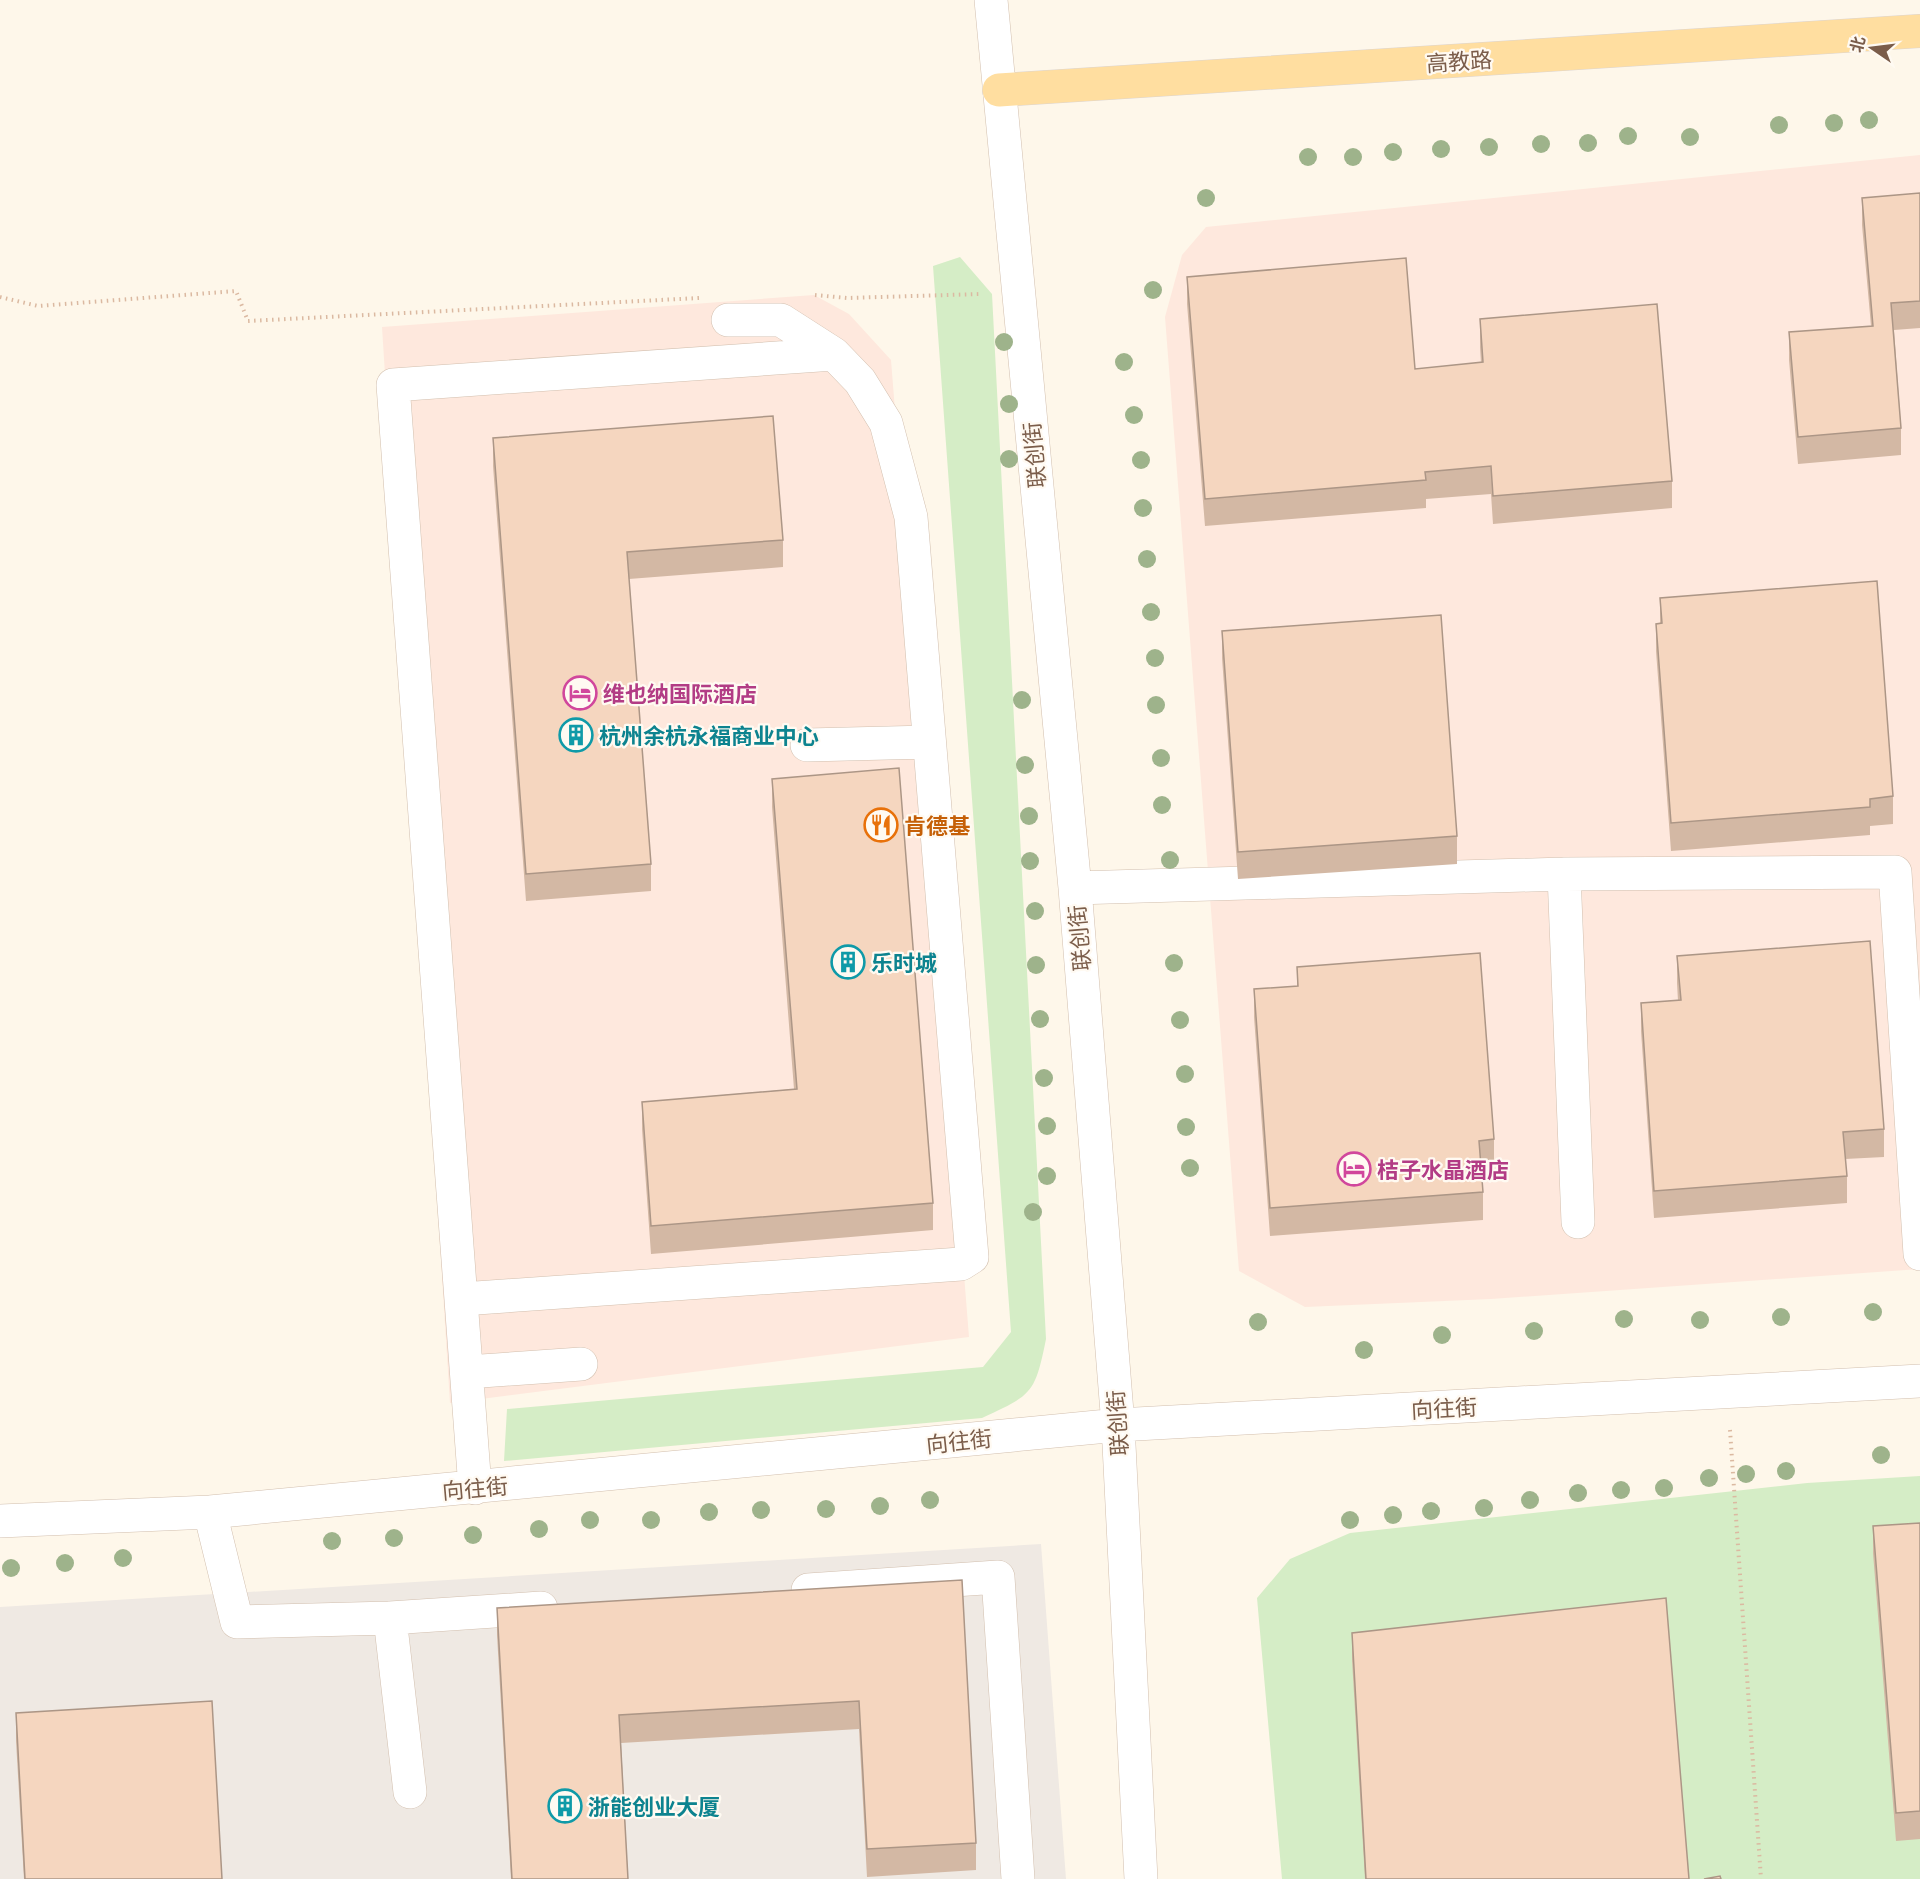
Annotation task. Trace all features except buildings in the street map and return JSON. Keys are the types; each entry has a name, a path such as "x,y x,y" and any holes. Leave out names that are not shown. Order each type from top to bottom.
{"main road":[{"name":"高教路","path":"999,90 1920,31"}],"street":[{"name":"联创街","path":"991,0 1075,888 1118,1425 1141,1879"},
{"path":"462,1299 961,1264 972,1257 911,518 886,423 860,381 834,354 781,320 717,308"},
{"path":"475,1488 393,385 834,354"},
{"path":"807,746 929,741"},
{"path":"1075,888 1564,874 1895,872 1920,1254"},
{"path":"1564,874 1578,1222"},
{"path":"466,1372 580,1364"},
{"name":"向往街","path":"0,1521 210,1512 1118,1425 1920,1382"},
{"path":"210,1512 237,1622 390,1618 569,1606"},
{"path":"783,1591 998,1577 1018,1879"},
{"path":"390,1618 410,1792"}],"path":[{"path":"0,297 39,306 236,291 248,321 717,308"},
{"path":"812,295 847,298 1018,292"},
{"path":"1728,1394 1761,1879"}],"shaded area":[{"path":"1920,155 1920,1269 1491,1299 1305,1307 1239,1271 1165,317 1182,255 1206,227"},
{"path":"814,295 849,314 891,360 969,1337 450,1403 382,327"},
{"path":"1041,1544 1066,1879 0,1879 0,1607"}],"green space":[{"path":"960,257 992,294 1046,1339 1034,1382 1029,1390 1012,1404 982,1418 504,1461 507,1409 983,1367 1011,1332 933,266"},
{"path":"1920,1476 1920,1879 1282,1879 1257,1598 1290,1559 1350,1533 1807,1483"}],"place":[{"name":"维也纳国际酒店","path":"580,693"},
{"name":"杭州余杭永福商业中心","path":"576,735"},
{"name":"肯德基","path":"881,825"},
{"name":"乐时城","path":"848,962"},
{"name":"桔子水晶酒店","path":"1354,1169"},
{"name":"浙能创业大厦","path":"565,1806"}]}
